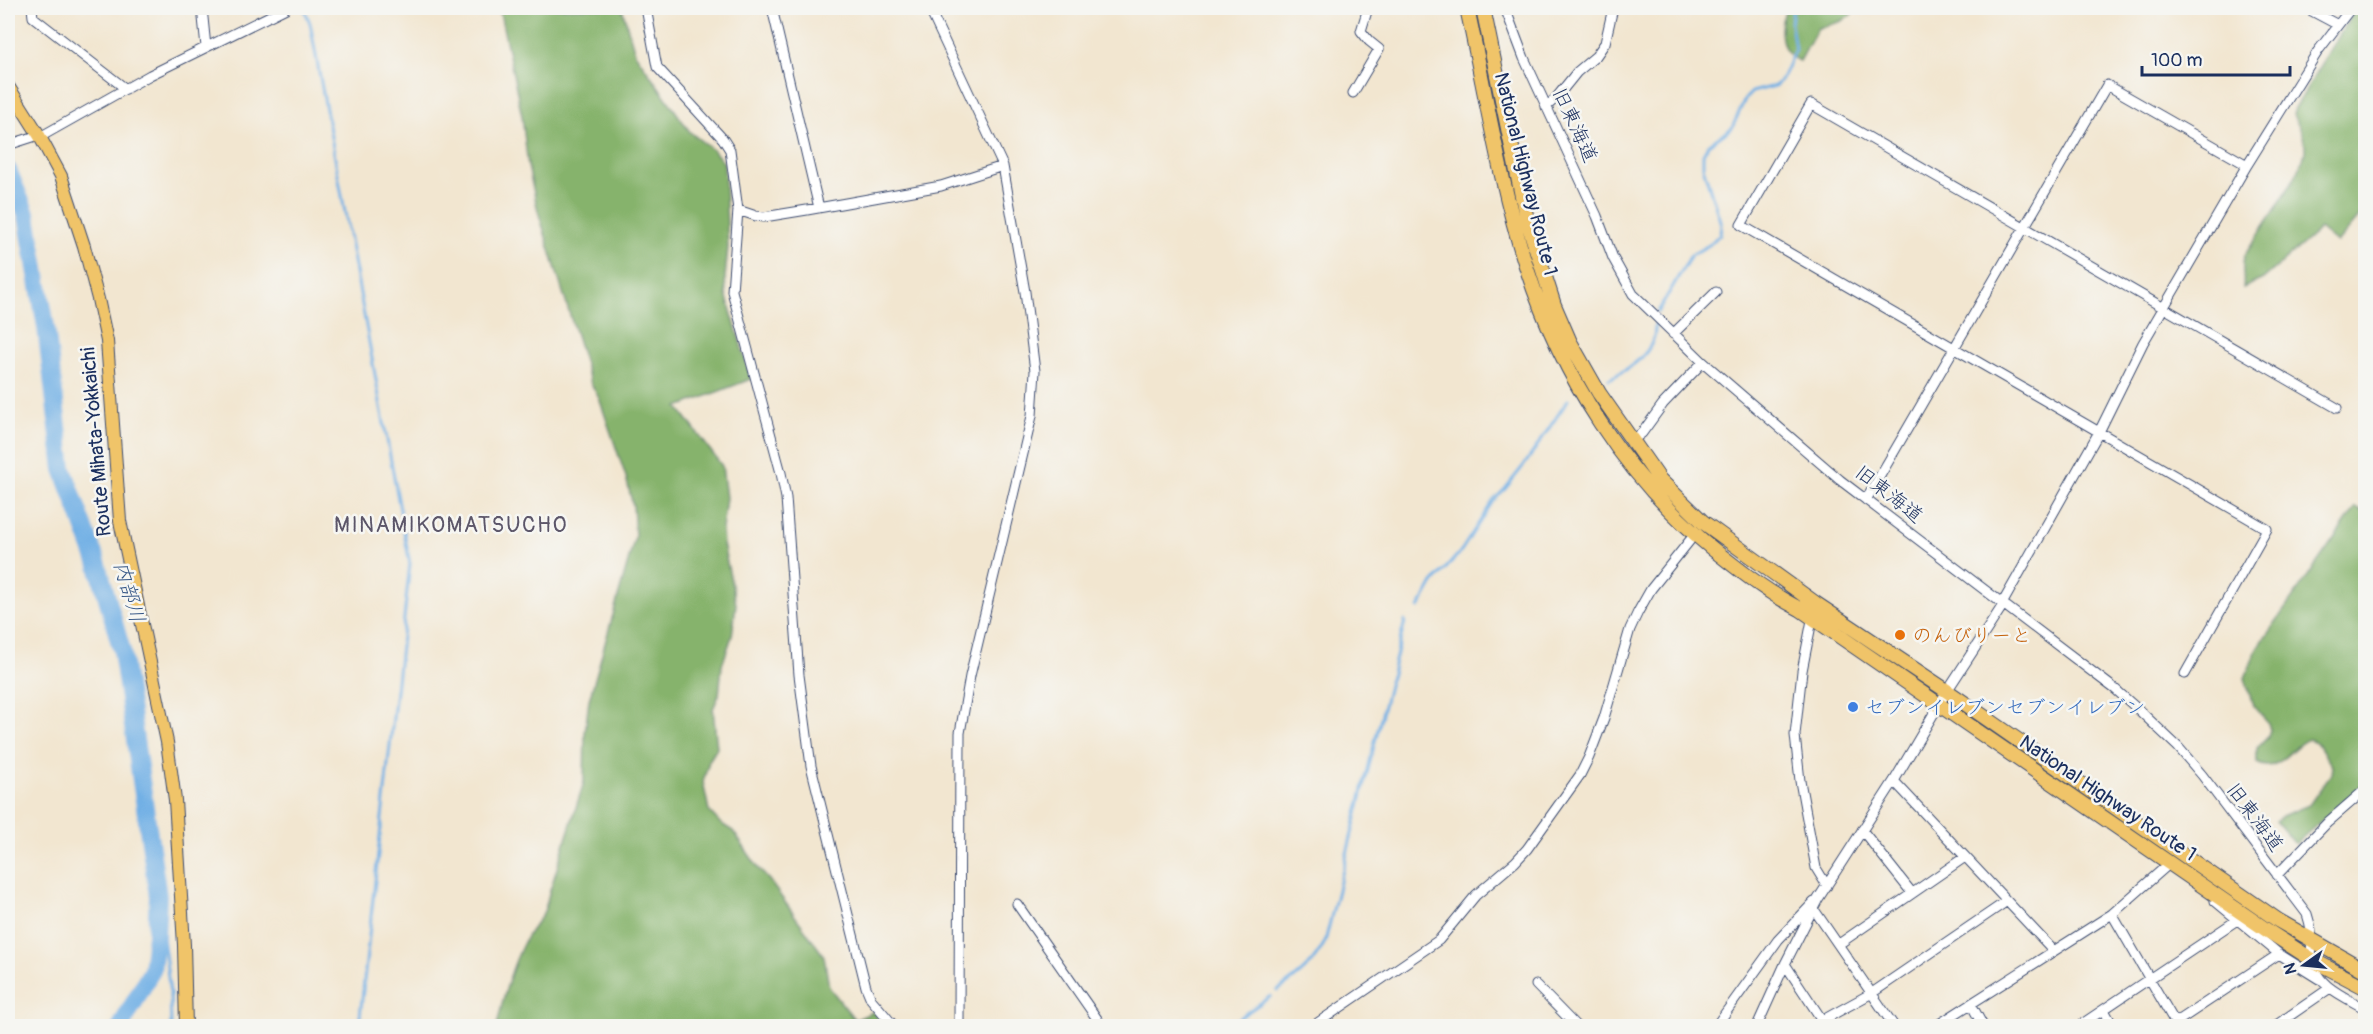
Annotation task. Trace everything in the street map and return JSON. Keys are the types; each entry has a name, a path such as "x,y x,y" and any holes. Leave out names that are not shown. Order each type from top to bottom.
{"highway":[{"name":"National Highway Route 1","path":"1467,8 1512,212 1534,268 1570,342 1599,393 1660,480 1703,522 1815,603 2313,942 2366,971"},
{"name":"National Highway Route 1","path":"1483,8 1527,220 1534,268 1558,348 1604,428 1644,483 1695,534 1775,597 1800,609 2312,959 2366,988"}],"main road":[{"name":"Route Mihata-Yokkaichi","path":"8,86 54,160 68,194 93,278 105,330 120,521 162,719 175,800 184,945 186,1026"}],"street":[{"path":"32,8 33,17 126,89"},
{"path":"202,8 206,47"},
{"path":"8,145 40,136 206,47 286,8"},
{"path":"646,8 657,66 723,139 730,150 738,210 731,285 786,498 800,686 811,766 866,987 871,999 894,1026"},
{"path":"772,8 819,208"},
{"path":"929,8 1003,166 1025,292 1035,387 1034,410 961,722 958,749 959,1026"},
{"path":"1353,93 1379,49 1360,31 1368,8"},
{"name":"旧東海道","path":"1504,8 1627,286 1642,305 1703,362 1866,500 2115,689 2178,747 2307,914 2312,928 2312,959"},
{"path":"1546,106 1556,98 1577,72 1596,56 1605,43 1613,8"},
{"path":"2306,8 2338,25"},
{"path":"1758,1026 1815,903 1894,781 1947,691 2003,604 2099,432 2125,377 2247,165 2318,51 2351,8"},
{"path":"1866,500 2107,85 2247,165"},
{"path":"2185,674 2267,529 1741,225 1811,104 2337,408"},
{"path":"738,210 764,217 819,208 941,186 1003,166"},
{"path":"1673,334 1716,292"},
{"path":"1631,441 1642,433 1663,404 1703,362"},
{"path":"1313,1026 1439,940 1476,895 1527,849 1580,775 1589,757 1604,718 1630,629 1638,612 1651,590 1695,534"},
{"path":"1815,603 1802,671 1795,735 1800,781 1816,868 1827,885"},
{"path":"1894,781 2053,950"},
{"path":"2277,874 2299,850 2366,789"},
{"path":"1862,830 1912,893"},
{"path":"1839,944 1965,856"},
{"path":"1936,1026 2112,914 2170,863"},
{"path":"2190,877 2279,954 2321,980"},
{"path":"1812,1026 1824,1024 2007,901"},
{"path":"1815,903 1839,944 1894,1026"},
{"path":"1716,1026 1778,939 1815,903"},
{"path":"1017,904 1102,1026"},
{"path":"2112,914 2176,1025 2279,954"},
{"path":"2079,1026 2237,920"},
{"path":"2312,959 2315,973 2321,980 2330,988 2366,1009"},
{"path":"1785,964 1824,1024"},
{"path":"1536,985 1576,1026"},
{"path":"2275,1026 2330,988"},
{"path":"1971,1004 1983,1026"},
{"path":"2104,1010 2113,1026"}],"green space":[{"path":"499,8 622,8 635,53 690,132 714,151 724,163 728,247 726,294 751,379 678,407 722,466 726,498 722,529 723,544 736,604 732,636 722,665 719,695 713,709 717,748 709,761 703,782 709,811 720,823 733,831 824,956 829,987 855,1020 873,1012 885,1026 497,1026 516,959 526,938 544,911 584,782 585,732 589,700 635,537 633,506 626,477 599,398 591,384 538,211 528,166 522,116"},
{"path":"1787,8 1856,8 1845,19 1818,28 1800,61 1788,52 1782,39 1782,23"},
{"path":"2356,8 2365,8 2365,210 2337,243 2320,229 2263,279 2243,288 2245,255 2280,203 2303,160 2305,145 2293,115 2295,108"},
{"path":"2356,507 2366,513 2365,783 2295,844 2276,821 2282,816 2309,805 2331,774 2332,766 2316,742 2309,739 2272,765 2265,766 2257,763 2257,748 2268,737 2270,730 2268,723 2253,706 2245,678 2257,649"}],"waterway":[{"path":"304,8 310,23 410,564 359,1026"},
{"path":"1658,312 1691,255 1709,245 1720,234 1721,224 1703,167 1703,154 1708,145 1732,128 1745,99 1752,92 1775,86 1782,79 1795,49 1791,24 1793,8"},
{"name":"内部川","path":"8,170 27,216 46,327 63,469 97,562 122,651 158,896 152,970 121,1026"},
{"path":"1609,379 1626,370 1647,351 1652,343 1655,324"},
{"path":"1419,608 1433,583 1461,551 1493,501 1525,464 1568,400"},
{"path":"1277,991 1304,970 1325,942 1405,621"},
{"path":"158,896 170,994 171,1026"},
{"path":"1227,1026 1271,996"}],"place":[{"name":"のんびりーと","path":"1900,635"},
{"name":"セブンイレブンセブンイレブン","path":"1853,707"}],"district":[{"name":"MINAMIKOMATSUCHO","path":"451,525"}]}
